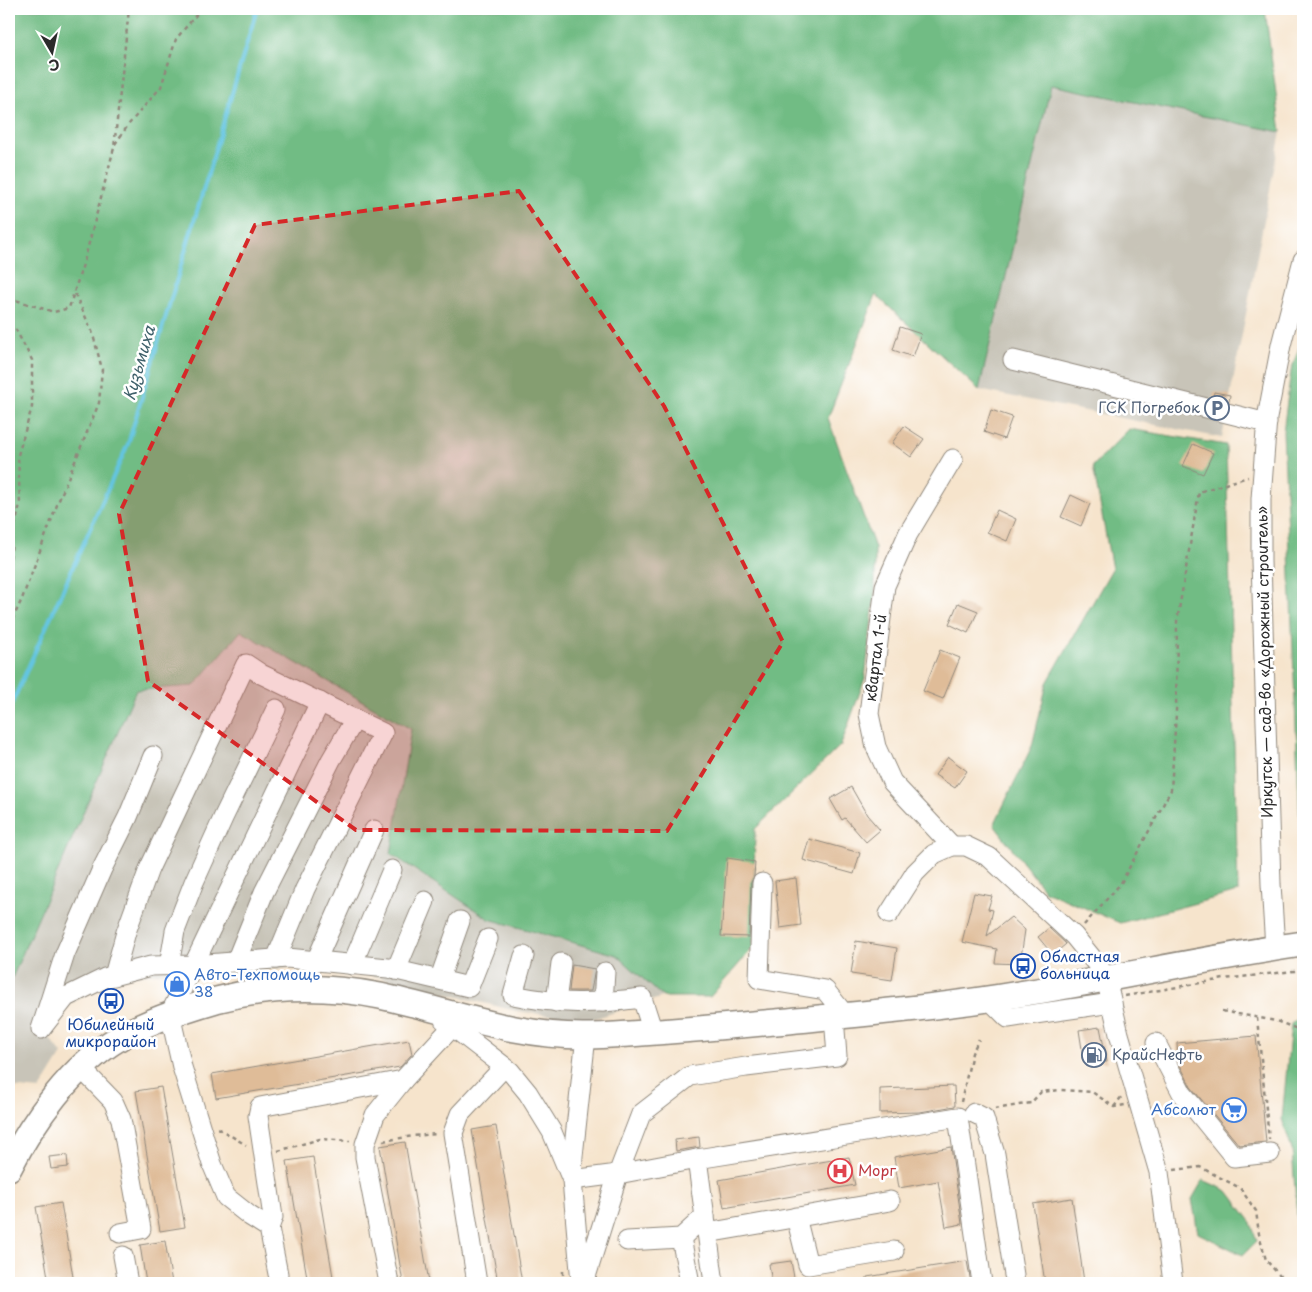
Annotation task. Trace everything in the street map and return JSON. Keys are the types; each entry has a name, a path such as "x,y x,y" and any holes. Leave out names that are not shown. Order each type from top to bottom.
{"main road":[{"path":"9,1168 15,1155 45,1110 80,1067 119,1038 170,1014 216,1000 256,991 296,988 337,990 379,996 515,1030 549,1035 586,1036 840,1016 951,1004 1032,992 1112,993 1275,948 1303,944"}],"street":[{"name":"Иркутск — сад-во «Дорожный строитель»","path":"1275,948 1271,884 1261,561 1263,472 1267,423 1281,345 1303,260"},
{"path":"1013,360 1267,423"},
{"name":"квартал 1-й","path":"952,846 892,782 876,747 869,714 885,586 908,534 953,458"},
{"path":"114,976 126,932 149,869 246,664 261,674 383,733 305,889 276,959"},
{"path":"269,1228 226,1197 212,1164 182,1067 170,1014 320,702"},
{"path":"169,966 175,931 194,882 276,709"},
{"path":"236,961 264,892 355,719"},
{"path":"153,756 128,817 102,869 65,954 41,1029 66,997 105,978 152,966 194,966 287,958 396,970 440,978 469,986 488,939"},
{"path":"316,961 374,830"},
{"path":"888,914 914,873 934,854 952,846 966,846 989,857 1074,936 1096,963 1112,993 1158,1172 1173,1269 1173,1283"},
{"path":"352,964 392,870"},
{"path":"583,1283 618,1174 641,1114 690,1076 836,1056 840,1016 826,990 759,979 762,883"},
{"path":"396,970 425,901"},
{"path":"440,978 460,922"},
{"path":"524,956 513,995 543,1001 589,1003 642,998 653,1032"},
{"path":"556,1002 561,963"},
{"path":"602,1002 605,972"},
{"path":"428,1008 504,1067 528,1093 552,1132 572,1180"},
{"path":"389,1283 365,1157 365,1144 375,1115 403,1080 453,1026"},
{"path":"583,1283 572,1180 586,1036"},
{"path":"1156,1043 1182,1093 1234,1157 1270,1153"},
{"path":"80,1067 113,1101 121,1119 141,1229 120,1233"},
{"path":"476,1283 454,1133 460,1114 504,1067"},
{"path":"278,1274 269,1228 273,1217 258,1116 260,1107 403,1080"},
{"path":"572,1180 618,1174 697,1159 966,1115 984,1118 995,1154 1014,1275"},
{"path":"966,1115 982,1283"},
{"path":"697,1159 714,1283"},
{"path":"627,1241 681,1238 706,1224 796,1217 890,1201"},
{"path":"796,1217 808,1265 894,1251"},
{"path":"681,1238 690,1283"},
{"path":"124,1256 128,1283"}],"path":[{"path":"9,298 54,312 69,308 85,258 115,144 129,9"},
{"path":"115,144 129,124 161,87 176,39 202,9"},
{"path":"9,627 22,599 57,505 99,403 102,369 92,331 74,293"},
{"path":"9,324 16,330 32,360 32,407 18,455 20,504 12,540 9,571"},
{"path":"1074,936 1121,883 1171,790 1176,714 1177,621 1199,492 1263,472"},
{"path":"1112,993 1303,970"},
{"path":"1222,1012 1276,1021 1303,1031"},
{"path":"1257,1018 1270,1153"},
{"path":"979,1039 972,1053 966,1115 1031,1103 1042,1092 1060,1090 1092,1092 1114,1107 1127,1105 1138,1099"},
{"path":"197,1116 264,1155 320,1139 344,1140 365,1144 412,1136 440,1134"},
{"path":"1173,1170 1200,1167 1240,1188 1256,1210 1259,1234 1266,1260 1286,1283"},
{"path":"562,1264 563,1283"}],"highlighted area":[{"path":"519,191 664,406 783,642 667,831 356,830 148,681 119,514 255,225"}],"shaded area":[{"path":"1051,84 1281,132 1222,438 979,390"},
{"path":"240,630 411,729 391,855 489,919 617,955 663,997 590,1020 516,1011 354,971 297,967 233,974 155,973 122,978 71,1003 42,1028 62,1054 40,1090 9,1087 9,985 136,690 194,686"}],"green space":[{"path":"9,9 1265,9 1281,132 1051,85 979,390 876,295 828,418 875,548 875,592 865,678 841,745 755,829 753,948 710,997 663,997 617,955 489,919 391,854 411,729 241,631 194,686 136,690 9,985"},
{"path":"1303,336 1303,902 1283,432 1291,371"},
{"path":"1129,429 1226,445 1238,892 1120,923 1045,891 994,825 1032,746 1047,683 1112,569 1093,466"},
{"path":"1303,1013 1303,1269 1301,1269 1292,1150 1282,1119 1291,1024"},
{"path":"1203,1180 1228,1191 1250,1220 1257,1241 1243,1255 1198,1233 1192,1199"}],"building":[{"path":"900,327 921,334 913,357 893,350"},
{"path":"1214,392 1230,395 1229,402 1213,398"},
{"path":"991,410 1012,417 1004,439 984,432"},
{"path":"904,426 924,439 911,457 892,443"},
{"path":"1193,444 1213,453 1203,474 1183,466"},
{"path":"1071,495 1090,504 1081,526 1061,517"},
{"path":"997,510 1016,519 1007,541 987,532"},
{"path":"958,603 978,611 968,633 949,624"},
{"path":"940,650 960,658 943,699 923,691"},
{"path":"948,757 967,771 955,788 935,775"},
{"path":"851,787 867,815 880,830 866,842 845,818 842,820 830,799"},
{"path":"809,839 860,853 854,874 803,860"},
{"path":"727,858 755,862 754,876 751,883 749,937 721,936"},
{"path":"796,878 801,925 780,928 775,881"},
{"path":"974,893 992,896 988,909 993,910 987,936 1011,917 1025,930 1020,964 995,963 997,949 962,942"},
{"path":"1049,928 1066,944 1053,955 1038,937"},
{"path":"856,941 897,948 892,980 851,974"},
{"path":"572,965 595,969 591,991 569,991"},
{"path":"1100,1027 1107,1062 1084,1062 1079,1030"},
{"name":"Абсолют","path":"1256,1036 1266,1142 1239,1145 1191,1087 1178,1061 1177,1043"},
{"path":"409,1040 412,1054 400,1067 216,1098 212,1074"},
{"path":"954,1086 955,1106 920,1112 880,1113 880,1089"},
{"path":"161,1087 185,1227 160,1231 136,1091"},
{"path":"496,1126 522,1283 498,1283 472,1130"},
{"path":"699,1137 700,1147 676,1151 675,1140"},
{"path":"405,1142 429,1282 403,1283 380,1146"},
{"path":"951,1147 962,1224 946,1227 938,1181 899,1188 894,1157"},
{"path":"67,1155 68,1167 51,1169 49,1157"},
{"path":"313,1157 334,1283 308,1283 287,1161"},
{"path":"849,1157 855,1185 724,1208 719,1180"},
{"path":"1072,1198 1084,1282 1045,1283 1033,1204"},
{"path":"61,1203 74,1283 49,1283 36,1207"},
{"path":"165,1241 172,1283 146,1283 140,1245"},
{"path":"791,1261 795,1283 772,1283 769,1264"},
{"path":"967,1261 971,1283 867,1283 867,1277"}],"waterway":[{"name":"Кузьмиха","path":"9,710 128,444 257,9"}],"place":[{"name":"ГСК Погребок","path":"1217,408"},
{"name":"Областная больница","path":"1023,966"},
{"name":"Авто-Техпомощь 38","path":"177,984"},
{"name":"Юбилейный микрорайон","path":"111,1001"},
{"name":"КрайсНефть","path":"1094,1055"},
{"name":"Абсолют","path":"1234,1110"},
{"name":"Морг","path":"840,1171"}]}
